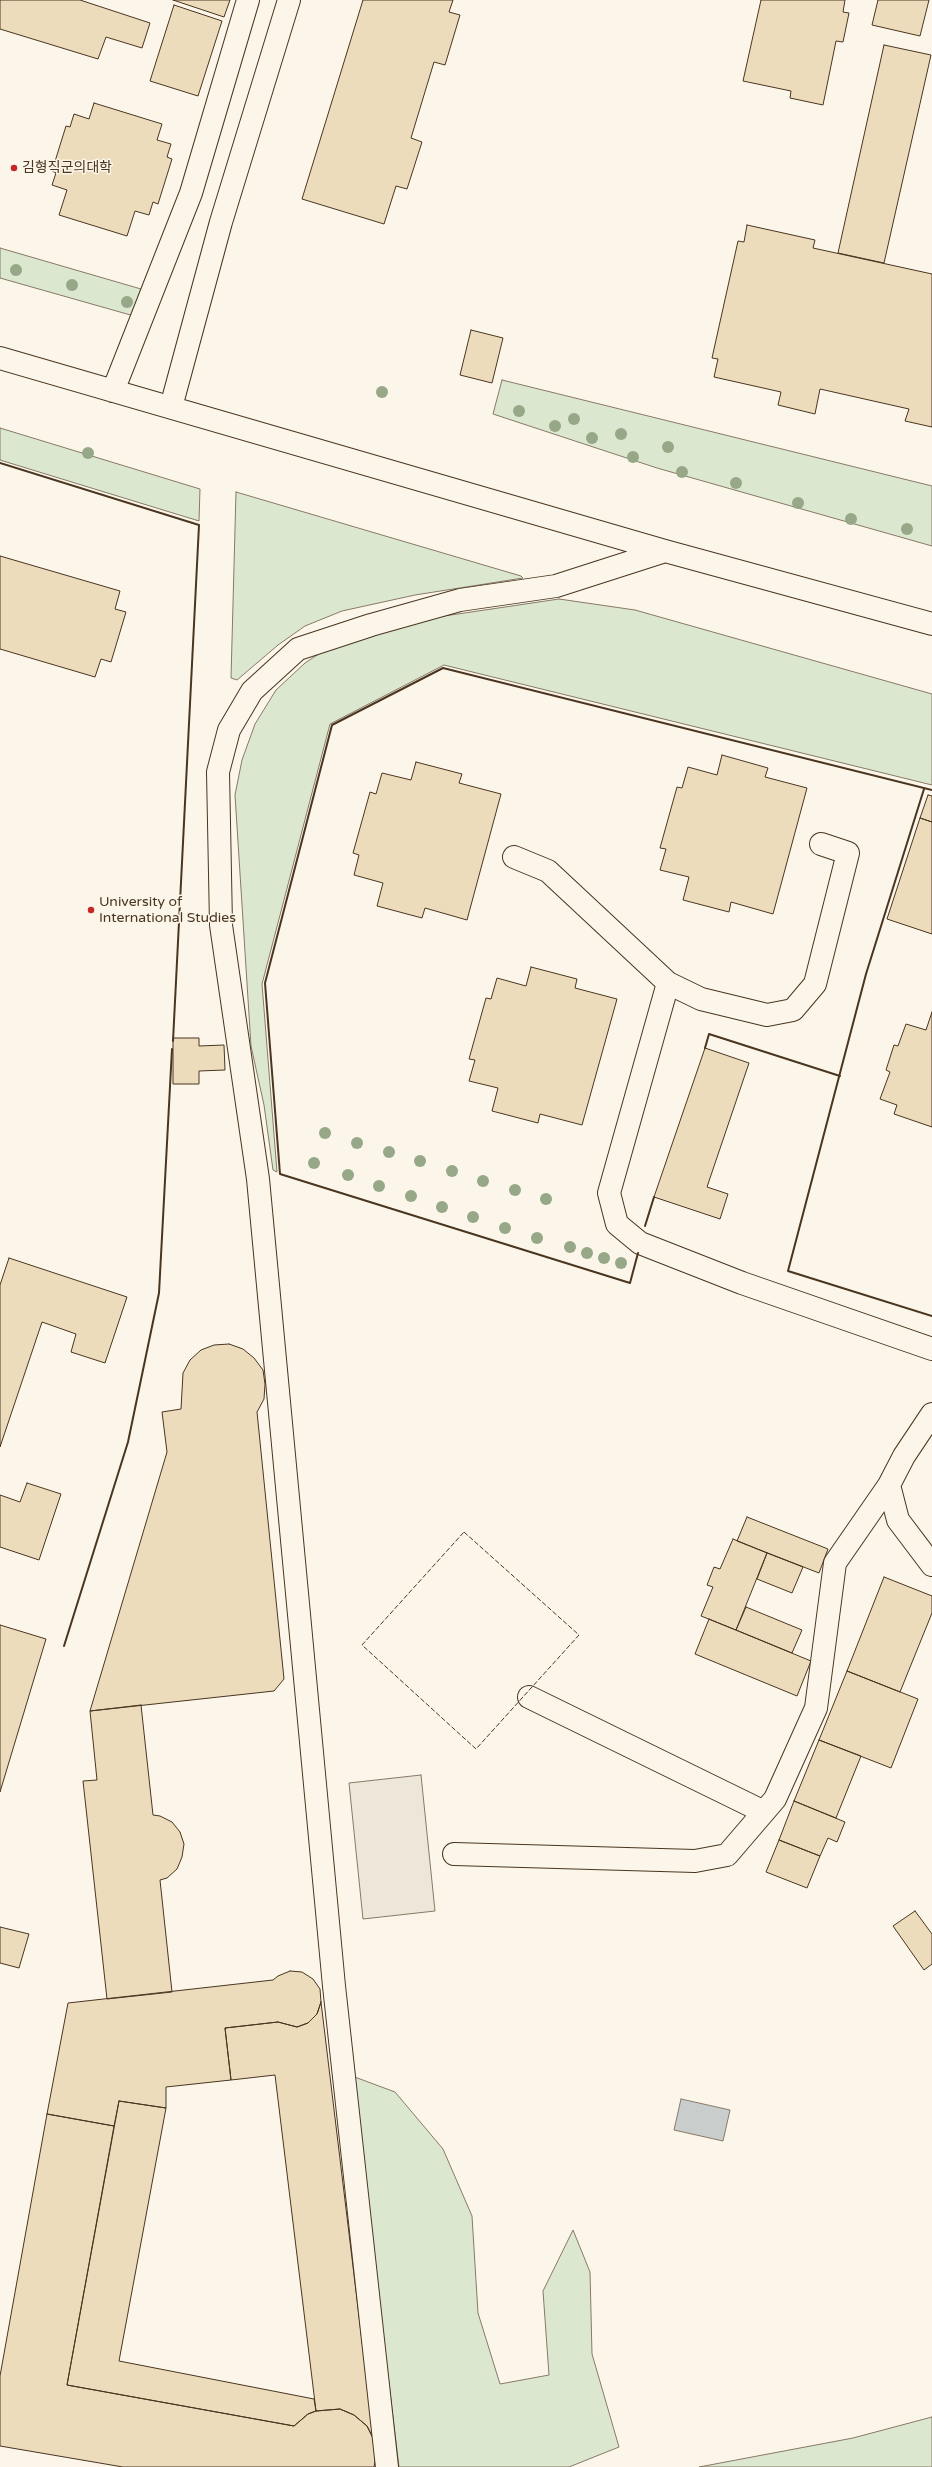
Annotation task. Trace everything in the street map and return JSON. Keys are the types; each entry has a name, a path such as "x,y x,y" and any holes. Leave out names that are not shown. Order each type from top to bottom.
{"street":[{"path":"113,391 191,193 248,0"},
{"path":"171,407 221,222 289,0"},
{"path":"0,358 665,551 932,624"},
{"path":"388,2467 334,1986 258,1178 221,925 218,772 229,730 252,692 298,648 371,625 460,600 556,586 665,551"},
{"path":"514,858 548,872 668,983 700,999 767,1015 793,1010 815,984 848,853 821,844"},
{"path":"668,983 609,1193 617,1224 640,1243 742,1283 932,1349"},
{"path":"454,1854 695,1861 727,1855 775,1799 816,1708 834,1563 889,1485 904,1456 932,1414"},
{"path":"889,1485 898,1520 932,1565"},
{"path":"530,1697 764,1812"}],"green space":[{"path":"0,248 141,289 134,316 0,278"},
{"path":"502,380 932,486 932,546 657,468 493,414"},
{"path":"0,428 200,489 199,521 0,460"},
{"path":"236,492 521,576 523,578 415,595 342,611 305,626 278,645 237,680 231,678"},
{"path":"559,599 635,610 932,694 932,785 444,665 330,724 262,984 277,1172 273,1170 264,1105 251,1046 235,795 242,760 255,724 276,690 305,663 334,644 424,619"},
{"path":"352,2076 395,2092 443,2149 472,2216 478,2313 500,2384 549,2375 543,2291 573,2230 590,2272 592,2354 619,2447 569,2467 399,2467"},
{"path":"932,2417 932,2467 699,2467 853,2438"}],"shaded area":[{"path":"421,1775 435,1911 363,1919 349,1783"},
{"path":"681,2099 730,2110 723,2141 674,2130"}],"building":[{"path":"0,0 80,0 150,23 142,48 106,37 98,59 0,29"},
{"path":"173,0 230,0 224,17"},
{"path":"363,0 453,0 449,12 460,15 445,65 434,62 411,138 422,142 407,189 396,186 384,224 302,199"},
{"path":"761,0 845,0 843,12 849,13 843,42 836,41 823,105 790,98 791,91 743,81"},
{"path":"878,0 929,0 920,36 872,25"},
{"path":"174,5 222,21 198,96 150,81"},
{"path":"884,45 931,55 884,263 838,253"},
{"path":"94,103 162,124 157,140 171,144 167,157 172,159 158,204 153,202 149,215 135,211 127,236 59,215 67,190 52,185 56,173 52,171 66,126 70,127 74,114 89,119"},
{"path":"747,225 815,240 813,248 932,274 932,427 905,421 909,409 820,389 815,414 778,405 781,392 714,377 718,359 712,358 738,241 744,242"},
{"path":"471,330 503,338 492,383 460,375"},
{"path":"0,556 120,591 115,609 126,612 111,662 101,659 95,677 0,649"},
{"path":"722,755 768,768 765,777 807,788 773,914 731,902 729,912 683,900 689,877 660,870 666,849 660,848 677,787 682,788 688,767 717,775"},
{"path":"416,762 462,774 459,783 501,794 467,920 425,908 422,918 377,906 383,883 354,875 359,855 353,853 370,792 376,794 382,773 411,780"},
{"path":"928,795 932,796 932,822 920,818"},
{"path":"920,818 932,822 932,934 887,919"},
{"path":"531,967 577,979 575,988 617,999 582,1125 540,1114 538,1123 492,1111 498,1088 469,1081 475,1060 469,1059 486,998 491,999 497,978 526,986"},
{"path":"932,1012 932,1127 894,1114 897,1105 880,1099 890,1072 886,1070 894,1045 898,1046 906,1024 926,1030"},
{"path":"173,1038 199,1038 199,1046 224,1045 225,1070 199,1071 199,1084 173,1084"},
{"path":"705,1048 749,1063 707,1187 728,1194 720,1219 654,1197"},
{"path":"9,1258 127,1297 105,1363 71,1352 76,1334 42,1322 0,1447 0,1285"},
{"path":"229,1344 243,1349 254,1358 263,1370 265,1384 264,1399 257,1412 284,1679 274,1691 90,1711 167,1452 162,1412 181,1409 183,1373 190,1360 201,1350 214,1345"},
{"path":"27,1483 61,1494 39,1560 0,1547 0,1495 20,1502"},
{"path":"747,1517 828,1549 819,1573 737,1541"},
{"path":"733,1539 767,1553 736,1630 701,1616 713,1587 707,1585 714,1567 720,1569"},
{"path":"767,1553 803,1567 792,1593 757,1579"},
{"path":"884,1577 932,1596 932,1613 900,1692 847,1671"},
{"path":"746,1607 802,1630 792,1653 736,1630"},
{"path":"709,1619 811,1661 797,1696 695,1654"},
{"path":"0,1625 46,1639 0,1792"},
{"path":"847,1671 918,1699 891,1768 819,1740"},
{"path":"141,1705 153,1815 160,1816 172,1822 180,1832 184,1844 182,1857 177,1869 167,1878 160,1880 172,1992 107,1999 83,1781 97,1780 90,1711"},
{"path":"819,1740 861,1756 836,1818 794,1801"},
{"path":"794,1801 845,1822 837,1842 828,1838 820,1856 779,1840"},
{"path":"779,1840 820,1856 807,1888 766,1872"},
{"path":"915,1911 932,1934 932,1964 924,1970 893,1926"},
{"path":"0,1927 29,1934 19,1968 0,1963"},
{"path":"290,1971 302,1972 313,1979 320,1989 321,2002 317,2014 308,2023 297,2027 278,2022 225,2028 231,2080 166,2087 166,2108 119,2101 114,2126 47,2114 68,2003 273,1980"},
{"path":"321,2002 374,2440 367,2426 354,2415 340,2409 316,2411 275,2075 231,2080 225,2028 278,2022 297,2027 308,2023 317,2014"},
{"path":"119,2101 166,2108 119,2361 314,2399 316,2411 308,2414 294,2426 67,2385"},
{"path":"47,2114 114,2126 67,2385 294,2426 308,2414 316,2411 340,2409 354,2415 367,2426 374,2440 376,2456 374,2467 123,2467 0,2446 0,2376"}],"fence":[{"path":"464,1532 579,1635 476,1749 362,1645 464,1532"}],"wall":[{"path":"0,463 199,525 173,1041"},
{"path":"638,1253 630,1283 280,1174 265,983 332,725 443,668 932,790"},
{"path":"924,789 866,974 788,1271 932,1316"},
{"path":"705,1048 709,1034 840,1076"},
{"path":"64,1646 128,1442 159,1293 172,1049"},
{"path":"645,1226 654,1197"}],"place":[{"name":"김형직군의대학","path":"14,168"},
{"name":"University of International Studies","path":"91,910"}]}
